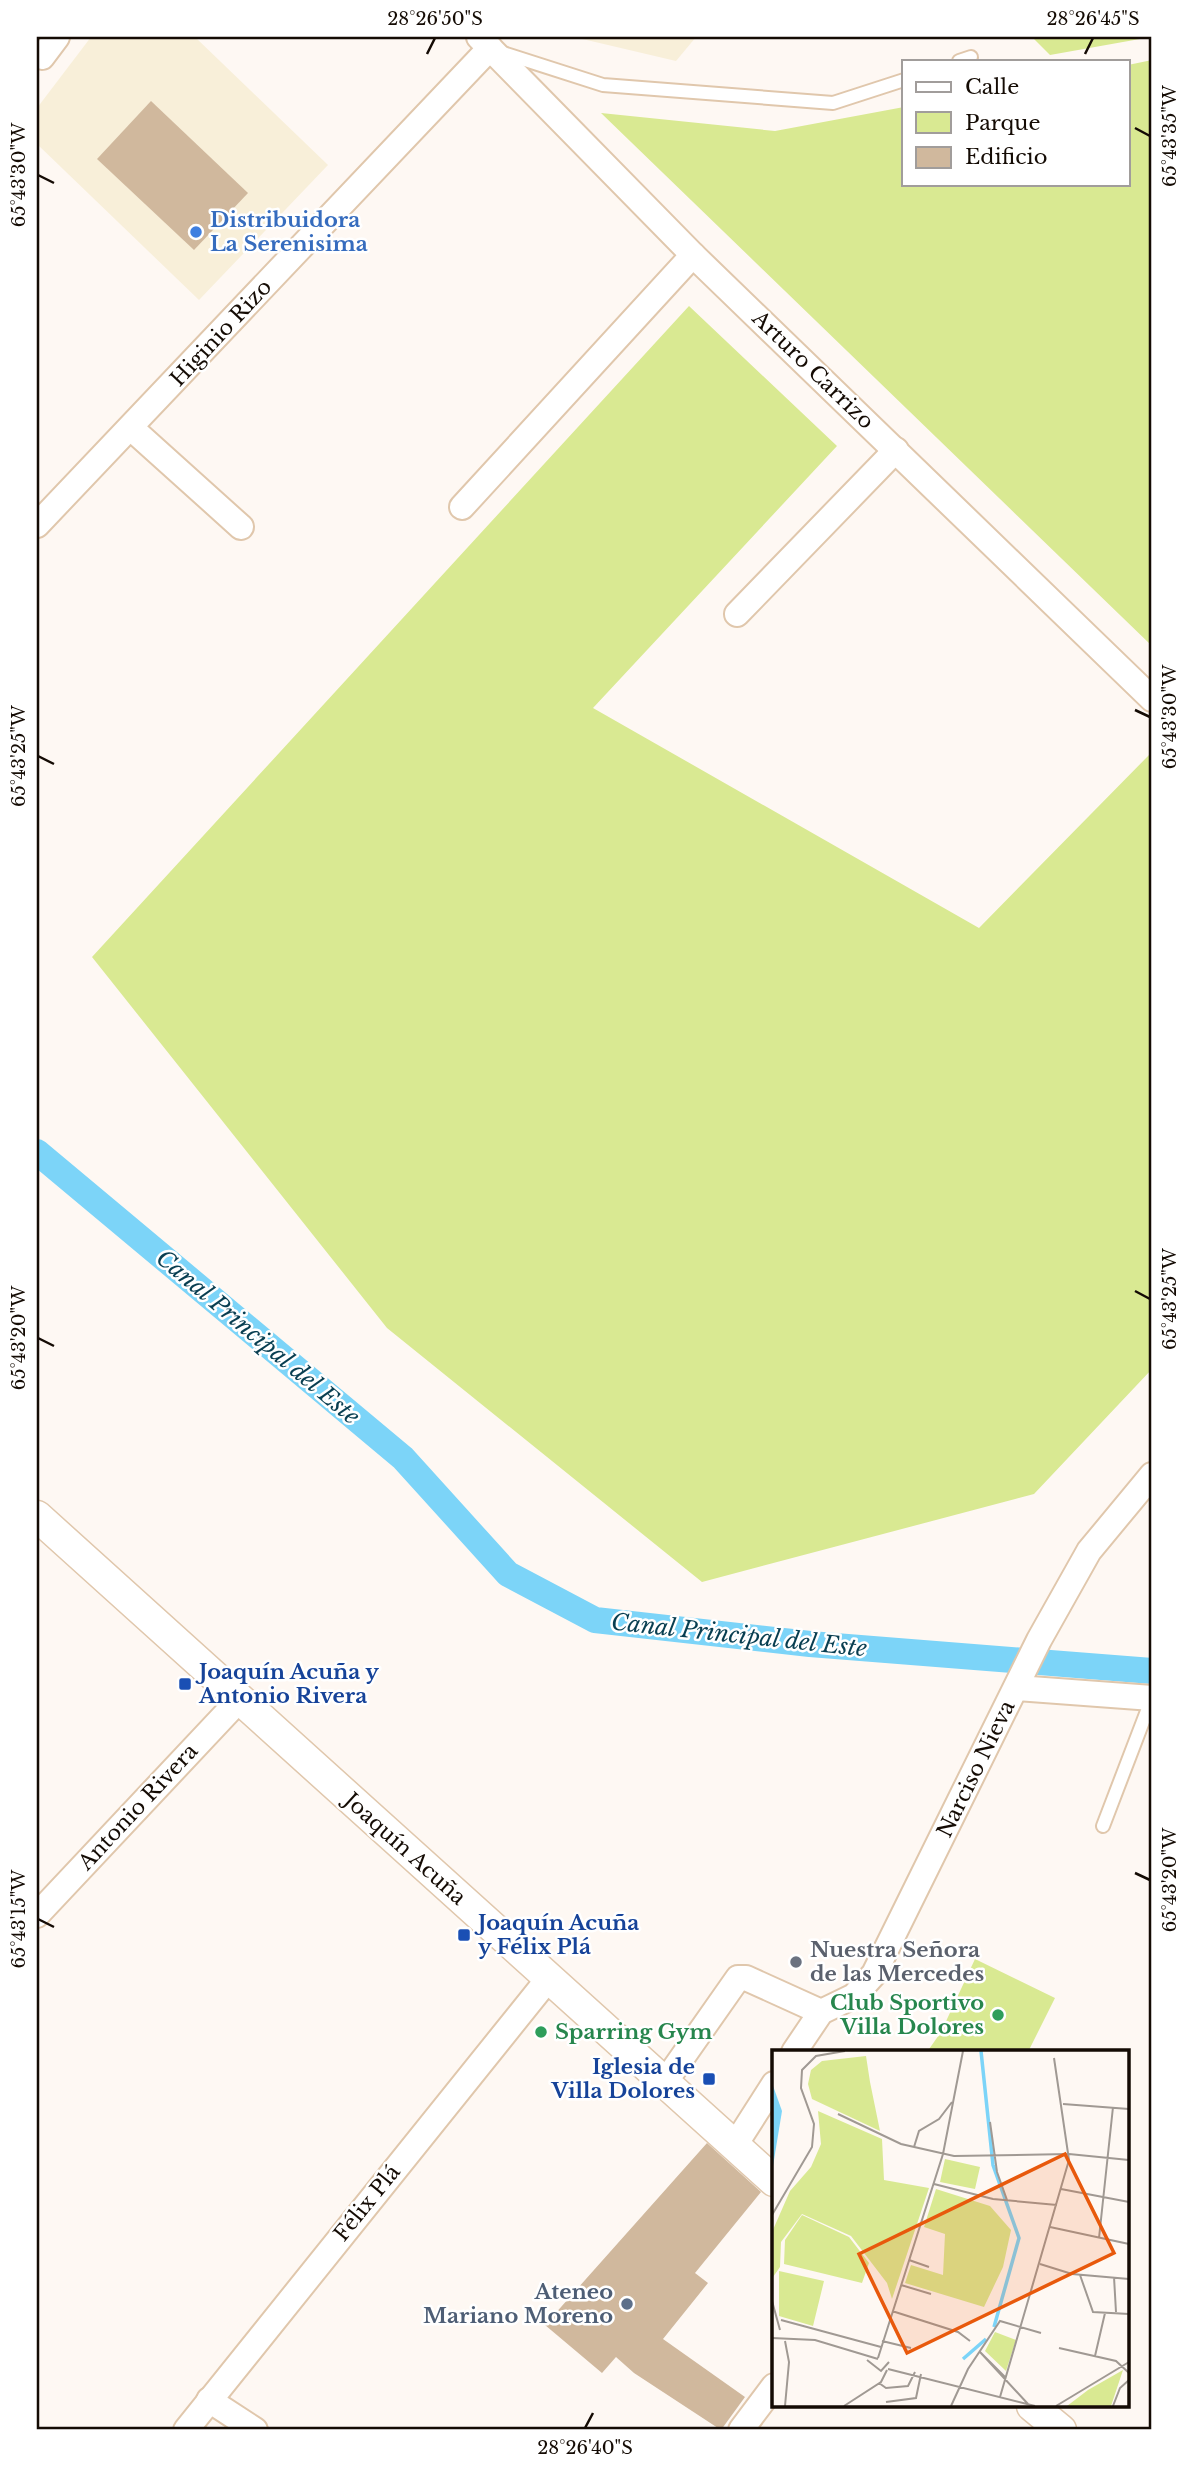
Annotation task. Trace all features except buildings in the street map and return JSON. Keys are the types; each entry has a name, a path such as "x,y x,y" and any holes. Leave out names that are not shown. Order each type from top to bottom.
{"street":[{"path":"42,57 57,37"},
{"name":"Arturo Carrizo","path":"484,43 693,255 1152,699"},
{"name":"Higinio Rizo","path":"37,525 131,428 484,43"},
{"path":"461,507 693,255"},
{"path":"131,428 242,527"},
{"path":"737,614 896,450"},
{"name":"Narciso Nieva","path":"821,2012 854,1996 874,1975 1039,1640 1089,1552 1152,1475"},
{"name":"Joaquín Acuña","path":"37,1516 772,2179"},
{"path":"1017,1688 1152,1698"},
{"name":"Antonio Rivera","path":"37,1915 240,1699"},
{"name":"Félix Plá","path":"186,2430 549,1978"},
{"path":"664,2082 738,1978 746,1978 821,2012 795,2050"},
{"path":"735,2145 772,2087"},
{"path":"741,2430 772,2389"},
{"path":"209,2400 255,2430"},
{"path":"1034,2408 1061,2430"}],"lane":[{"path":"484,43 603,85 833,103 902,80"},
{"path":"1104,1826 1152,1698"}],"shaded area":[{"name":"Distribuidora La Serenisima","path":"91,37 195,37 328,165 199,300 37,144 37,108"},
{"path":"574,37 696,37 676,61"}],"green space":[{"path":"1032,37 1151,37 1050,55"},
{"path":"1152,60 1152,646 601,113 775,131 902,107 902,186 1130,186 1130,65"},
{"path":"689,306 837,446 593,708 979,928 1149,755 1152,758 1152,1369 1034,1494 702,1582 387,1328 92,957"},
{"name":"Club Sportivo Villa Dolores","path":"975,1959 1055,1998 1029,2050 928,2050 941,2032"}],"waterway":[{"name":"Canal Principal del Este","path":"37,1152 403,1458 508,1574 595,1620 810,1644 1152,1671"}],"place":[{"name":"Distribuidora La Serenisima","path":"196,232"},
{"name":"Joaquín Acuña y Antonio Rivera","path":"185,1684"},
{"name":"Joaquín Acuña y Félix Plá","path":"464,1935"},
{"name":"Nuestra Señora de las Mercedes","path":"796,1962"},
{"name":"Club Sportivo Villa Dolores","path":"998,2015"},
{"name":"Sparring Gym","path":"541,2032"},
{"name":"Iglesia de Villa Dolores","path":"709,2079"},
{"name":"Ateneo Mariano Moreno","path":"627,2304"}]}
